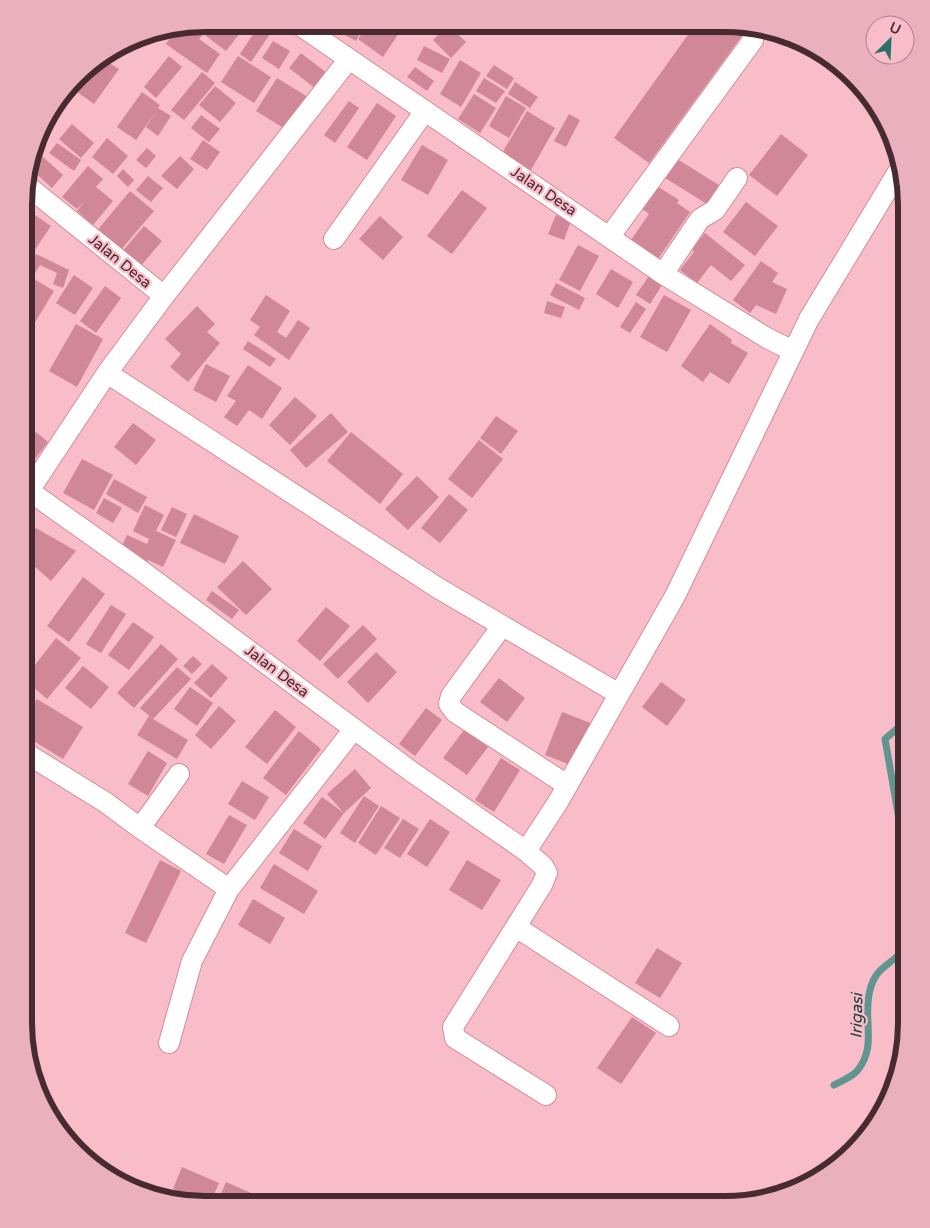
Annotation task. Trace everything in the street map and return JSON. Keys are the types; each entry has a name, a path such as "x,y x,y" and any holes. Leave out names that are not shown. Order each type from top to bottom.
{"street":[{"name":"Jalan Desa","path":"311,33 663,274 767,338 794,352"},
{"path":"610,236 753,40"},
{"path":"164,296 349,59"},
{"path":"334,239 425,110"},
{"path":"526,851 567,785 675,596 809,319 895,177"},
{"path":"663,274 700,219 715,210 738,178"},
{"name":"Jalan Desa","path":"32,483 107,373 164,296 33,191"},
{"path":"107,373 438,588 619,694"},
{"name":"Jalan Desa","path":"32,496 412,772 526,851 543,866 547,873 542,885 516,927"},
{"path":"502,626 451,696 449,704 454,712 567,785"},
{"path":"169,1043 192,961 229,889 354,729"},
{"path":"32,757 104,802 229,889"},
{"path":"140,828 179,774"},
{"path":"546,1095 455,1038 452,1033 453,1027 516,927 669,1026"}],"building":[{"path":"690,32 743,34 649,163 614,138"},
{"path":"197,33 202,36 199,39 220,54 207,73 166,44 171,36"},
{"path":"202,33 240,33 226,51"},
{"path":"254,33 270,34 251,62 240,54"},
{"path":"340,33 360,33 356,41"},
{"path":"362,33 399,33 383,57 358,39"},
{"path":"440,33 456,33 466,42 451,58 433,40"},
{"path":"273,41 290,51 279,69 262,58"},
{"path":"424,46 450,59 442,73 417,60"},
{"path":"301,53 328,74 316,89 289,68"},
{"path":"169,56 182,67 156,98 144,87"},
{"path":"238,56 271,77 254,103 221,82"},
{"path":"460,60 481,73 461,107 440,94"},
{"path":"108,62 119,69 94,104 76,91 91,75"},
{"path":"494,65 514,78 507,89 486,76"},
{"path":"415,67 434,81 427,91 407,77"},
{"path":"202,72 215,83 184,120 171,110"},
{"path":"277,78 311,99 290,132 256,111"},
{"path":"484,78 505,91 496,103 476,91"},
{"path":"515,82 538,97 530,108 508,94"},
{"path":"215,86 236,103 220,122 199,105"},
{"path":"142,92 160,105 158,108 171,116 158,136 146,127 157,110 136,140 117,127"},
{"path":"474,94 496,108 480,133 458,119"},
{"path":"506,96 526,108 509,138 489,126"},
{"path":"349,101 359,108 335,143 324,135"},
{"path":"377,103 396,116 367,160 347,147"},
{"path":"527,111 555,128 531,170 502,153"},
{"path":"569,114 580,120 566,147 554,141"},
{"path":"201,115 220,129 209,142 191,128"},
{"path":"72,124 94,143 81,158 59,139"},
{"path":"781,134 808,155 777,196 749,175"},
{"path":"107,138 128,156 113,174 92,157"},
{"path":"203,140 220,152 207,170 190,159"},
{"path":"57,143 81,160 74,171 49,153"},
{"path":"422,145 448,160 428,195 401,180"},
{"path":"147,148 156,156 146,168 136,160"},
{"path":"42,156 63,175 52,188 36,173"},
{"path":"180,156 194,169 177,189 161,176"},
{"path":"677,159 719,185 707,204 665,178"},
{"path":"88,166 103,179 96,187 113,201 93,225 77,211 84,202 77,209 62,197"},
{"path":"123,169 134,180 128,187 117,176"},
{"path":"148,176 163,188 151,202 136,190"},
{"path":"655,185 679,200 677,203 690,212 658,259 631,240 649,214 641,208"},
{"path":"462,190 487,208 452,254 427,236"},
{"path":"130,191 154,211 119,252 96,232"},
{"path":"746,202 778,226 755,256 723,232"},
{"path":"35,215 51,226 32,254 32,220"},
{"path":"556,215 571,221 564,240 548,234"},
{"path":"380,216 403,237 383,260 359,239"},
{"path":"144,226 162,241 139,268 121,253"},
{"path":"705,233 745,265 731,281 711,265 697,283 680,270 694,252 692,249"},
{"path":"578,245 599,256 580,291 559,280"},
{"path":"36,254 69,270 63,288 53,284 57,273 40,265 35,273 32,272 32,261"},
{"path":"761,261 778,273 772,282 787,289 776,314 756,305 750,313 733,300"},
{"path":"611,269 633,282 618,308 596,294"},
{"path":"74,275 93,288 75,315 56,303"},
{"path":"649,276 662,285 650,304 636,295"},
{"path":"34,279 54,291 32,327 32,282"},
{"path":"556,283 585,298 579,310 550,295"},
{"path":"105,286 121,298 96,333 80,321"},
{"path":"266,295 290,311 277,332 286,338 298,320 310,328 289,360 254,335 260,327 250,320"},
{"path":"664,295 691,310 667,352 640,337"},
{"path":"547,301 565,307 561,318 544,313"},
{"path":"636,302 646,309 630,333 620,327"},
{"path":"197,306 215,324 207,332 220,343 188,382 170,367 181,354 165,339"},
{"path":"76,324 103,339 77,387 49,371"},
{"path":"710,324 732,340 731,343 748,353 729,384 710,372 703,382 681,366"},
{"path":"248,341 276,359 270,367 243,349"},
{"path":"206,364 230,376 216,402 193,390"},
{"path":"248,365 282,388 262,419 249,410 237,426 224,417 236,401 227,396"},
{"path":"295,397 317,416 290,445 269,425"},
{"path":"331,413 348,432 306,468 290,450"},
{"path":"496,416 518,431 501,454 480,438"},
{"path":"133,423 156,440 136,465 114,447"},
{"path":"36,432 48,442 32,463 32,437"},
{"path":"351,432 403,474 380,504 327,461"},
{"path":"479,440 503,459 472,498 448,479"},
{"path":"82,459 113,475 94,510 63,493"},
{"path":"417,476 439,497 408,530 385,509"},
{"path":"114,479 147,497 138,513 106,494"},
{"path":"449,494 468,510 440,543 421,528"},
{"path":"104,498 122,508 113,523 96,513"},
{"path":"145,505 164,515 156,531 176,540 163,567 120,550 127,535 147,544 149,539 133,531"},
{"path":"172,507 187,514 176,537 161,530"},
{"path":"194,514 239,536 225,564 180,543"},
{"path":"36,528 76,551 51,581 32,564 32,533"},
{"path":"243,561 272,589 246,615 217,587"},
{"path":"83,577 105,594 69,642 47,626"},
{"path":"212,591 239,610 232,619 206,600"},
{"path":"111,605 126,614 101,653 86,644"},
{"path":"326,607 350,626 320,661 297,641"},
{"path":"133,622 154,637 129,670 108,655"},
{"path":"363,625 377,639 338,679 323,664"},
{"path":"56,638 81,658 47,699 32,686 32,669"},
{"path":"161,644 178,659 134,708 117,693"},
{"path":"376,652 397,672 368,703 347,682"},
{"path":"193,656 202,664 192,674 183,666"},
{"path":"212,664 228,678 211,698 194,683"},
{"path":"83,666 109,687 91,709 65,688"},
{"path":"177,667 191,679 153,719 140,708"},
{"path":"499,678 525,698 507,722 480,702"},
{"path":"661,682 686,700 667,726 642,707"},
{"path":"190,687 213,703 197,726 174,709"},
{"path":"37,699 83,727 63,759 32,740 32,706"},
{"path":"219,706 236,721 211,749 195,735"},
{"path":"426,708 442,720 415,756 399,744"},
{"path":"275,710 296,727 267,764 245,747"},
{"path":"562,712 593,724 576,767 545,755"},
{"path":"149,716 188,740 177,759 137,735"},
{"path":"464,730 488,747 467,775 443,758"},
{"path":"299,731 321,749 286,795 263,778"},
{"path":"148,751 167,763 148,796 128,784"},
{"path":"501,758 520,770 494,812 475,800"},
{"path":"355,769 371,788 344,813 327,794"},
{"path":"242,781 269,797 255,820 228,804"},
{"path":"364,796 379,806 355,843 340,833"},
{"path":"322,797 344,813 325,839 303,823"},
{"path":"381,806 400,818 376,855 358,843"},
{"path":"229,815 247,825 224,864 206,854"},
{"path":"403,819 419,829 400,858 384,848"},
{"path":"430,819 450,832 427,867 407,854"},
{"path":"294,829 322,846 308,871 279,853"},
{"path":"160,860 181,871 146,943 125,933"},
{"path":"467,860 501,880 482,910 449,890"},
{"path":"274,864 318,891 304,914 260,888"},
{"path":"253,899 285,918 270,944 238,925"},
{"path":"657,948 682,963 660,998 635,983"},
{"path":"632,1017 656,1033 621,1084 597,1068"},
{"path":"182,1167 219,1183 213,1196 184,1194 173,1189"},
{"path":"226,1182 258,1196 220,1196"}],"waterway":[{"name":"Irigasi","path":"897,728 885,739 897,809"},
{"name":"Irigasi","path":"834,1085 855,1073 863,1062 868,1042 868,1001 870,990 876,975 897,957"}]}
